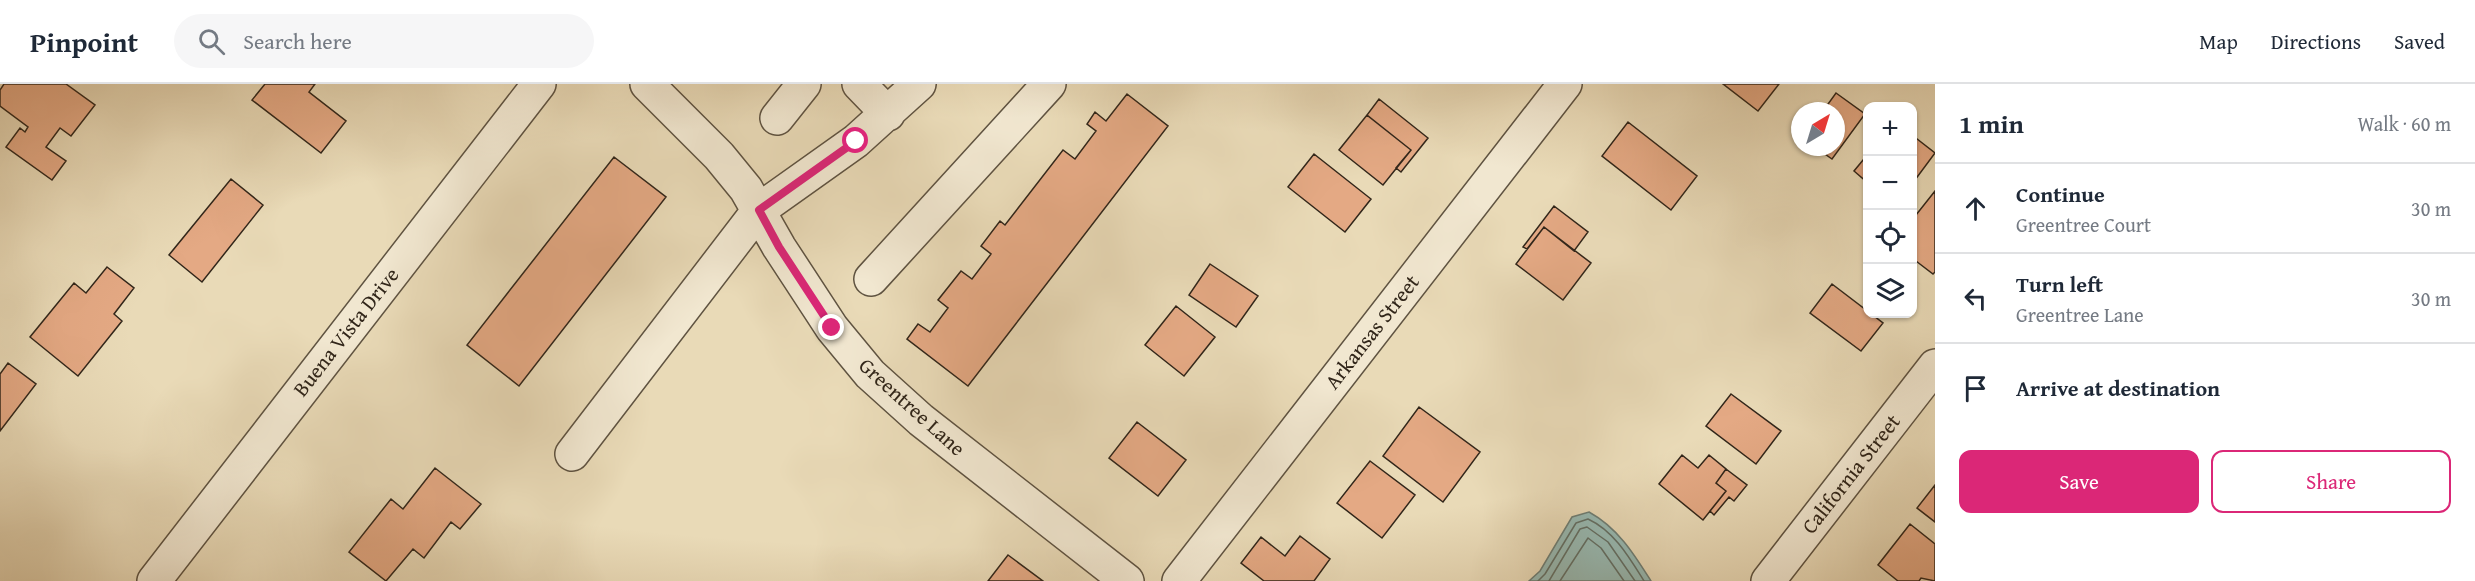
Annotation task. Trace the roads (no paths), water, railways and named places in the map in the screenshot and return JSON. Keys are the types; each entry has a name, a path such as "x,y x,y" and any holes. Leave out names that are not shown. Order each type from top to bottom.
{"street":[{"name":"Buena Vista Drive","path":"154,581 539,84"},
{"name":"Greentree Lane","path":"647,84 668,102 719,156 759,210 779,247 832,328 870,374 921,420 1127,581"},
{"path":"777,118 804,84"},
{"path":"859,84 888,114"},
{"path":"572,454 759,210 856,141 920,84"},
{"path":"871,279 1049,84"},
{"name":"Arkansas Street","path":"1179,581 1565,84"},
{"name":"California Street","path":"1768,581 1935,366"}],"water":[{"path":"1589,512 1617,534 1651,581 1529,581 1540,571 1572,517"}]}
